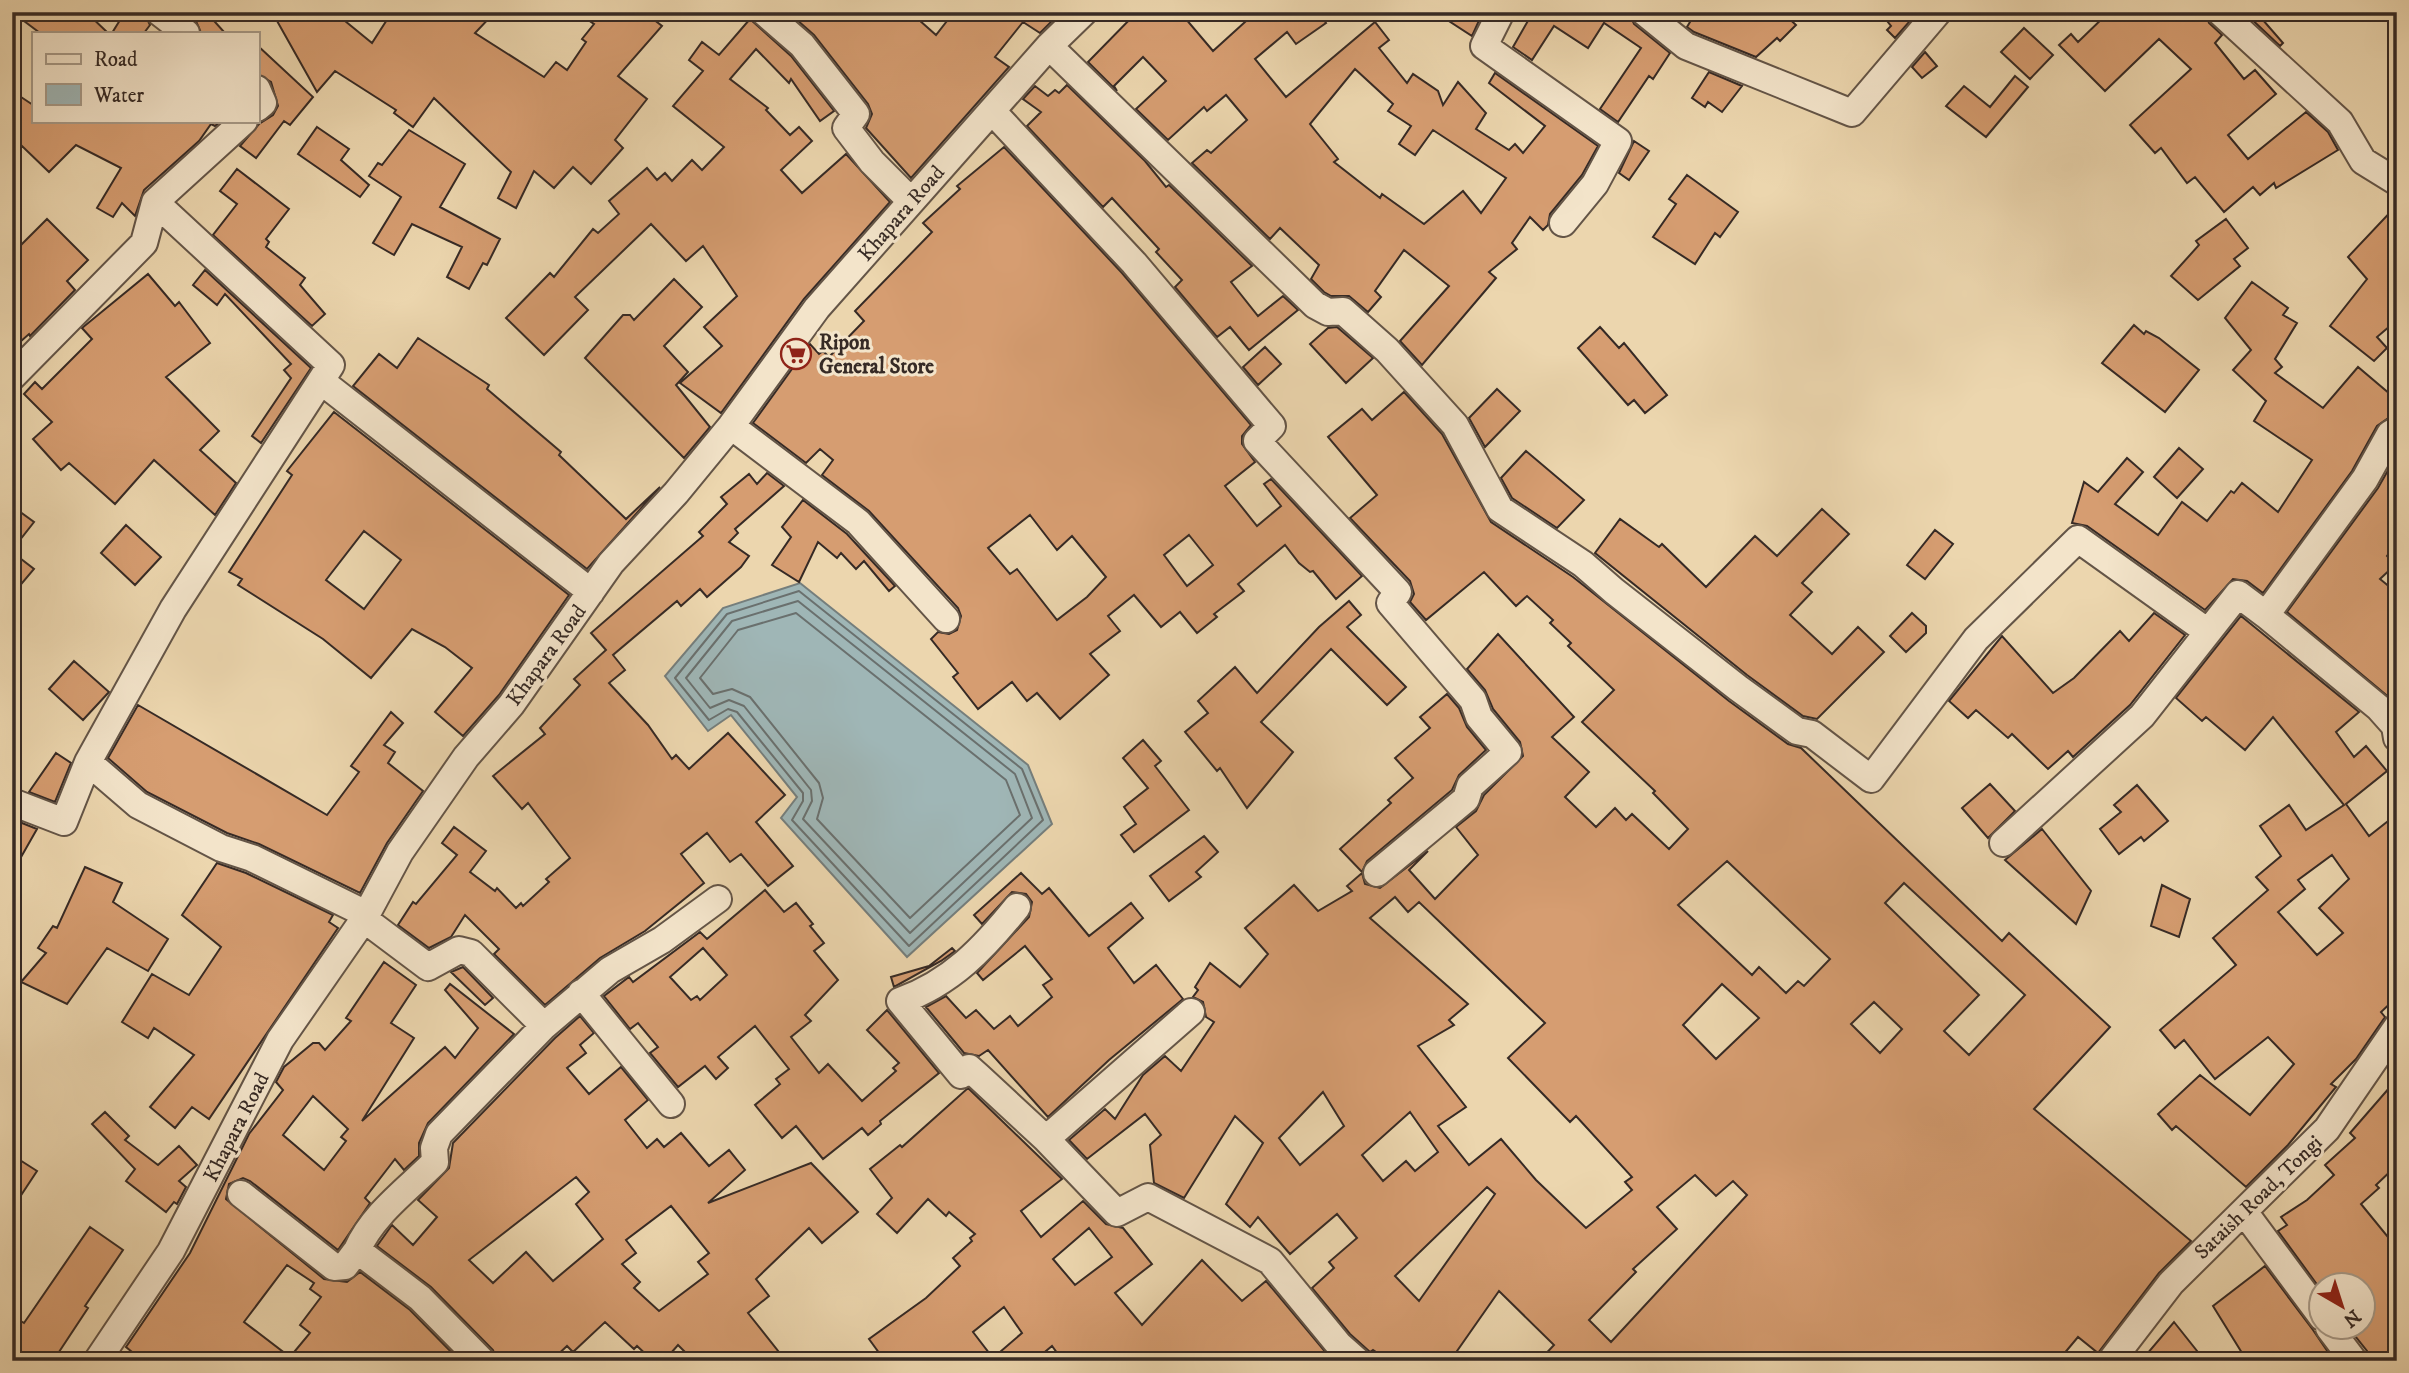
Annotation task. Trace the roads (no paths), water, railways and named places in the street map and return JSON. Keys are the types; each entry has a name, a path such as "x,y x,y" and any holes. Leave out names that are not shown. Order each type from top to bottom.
{"street":[{"path":"159,12 185,32"},
{"path":"764,12 802,44 856,114 846,128 873,163 911,201"},
{"name":"Khapara Road","path":"97,1361 171,1251 280,1040 365,917 400,852 466,757 511,705 611,562 676,493 731,426 817,308 1049,46 1084,12"},
{"path":"1501,12 1483,46 1618,141 1595,184 1563,223"},
{"path":"1644,12 1686,46 1852,113 1938,12"},
{"path":"2220,12 2340,122 2363,161 2397,181"},
{"path":"1049,46 1315,305 1328,312 1343,311 1387,351 1455,425 1500,509 1583,564 1614,592 1797,731 1812,734 1871,779 1976,639 2078,539 2208,632"},
{"path":"992,111 1134,263 1272,426 1257,441 1398,592 1390,603 1474,700 1479,717 1508,752 1470,786 1466,799 1377,873"},
{"path":"12,377 144,243 155,202 243,122"},
{"path":"12,802 64,822 88,762 173,609 331,365 155,202"},
{"path":"321,381 591,592"},
{"path":"731,426 858,522 946,619"},
{"path":"2266,615 2365,479 2390,434 2397,430"},
{"path":"2003,843 2142,716 2238,594 2379,708 2395,726 2397,738"},
{"path":"88,762 138,805 221,848 252,858 365,917 428,967 459,950 471,953 544,1026"},
{"path":"241,1194 334,1267 345,1266 380,1214 435,1162 433,1148 439,1134 544,1026 581,993 718,899"},
{"path":"1017,907 995,935 956,973 922,993 900,1001 961,1075 969,1068 1046,1139 1117,1213 1148,1197 1270,1261 1339,1345 1357,1361"},
{"path":"581,993 671,1104"},
{"path":"1046,1139 1191,1012"},
{"name":"Sataish Road, Tongi","path":"2111,1361 2171,1283 2217,1235 2245,1213 2327,1129 2397,1027"},
{"path":"2245,1213 2308,1298"},
{"path":"357,1250 419,1298 482,1361"},
{"path":"2340,1342 2354,1361"}],"water":[{"path":"800,583 1028,765 1052,824 907,957 781,818 797,797 731,715 708,731 665,676 723,608"}],"place":[{"name":"Ripon General Store","path":"796,354"}]}
